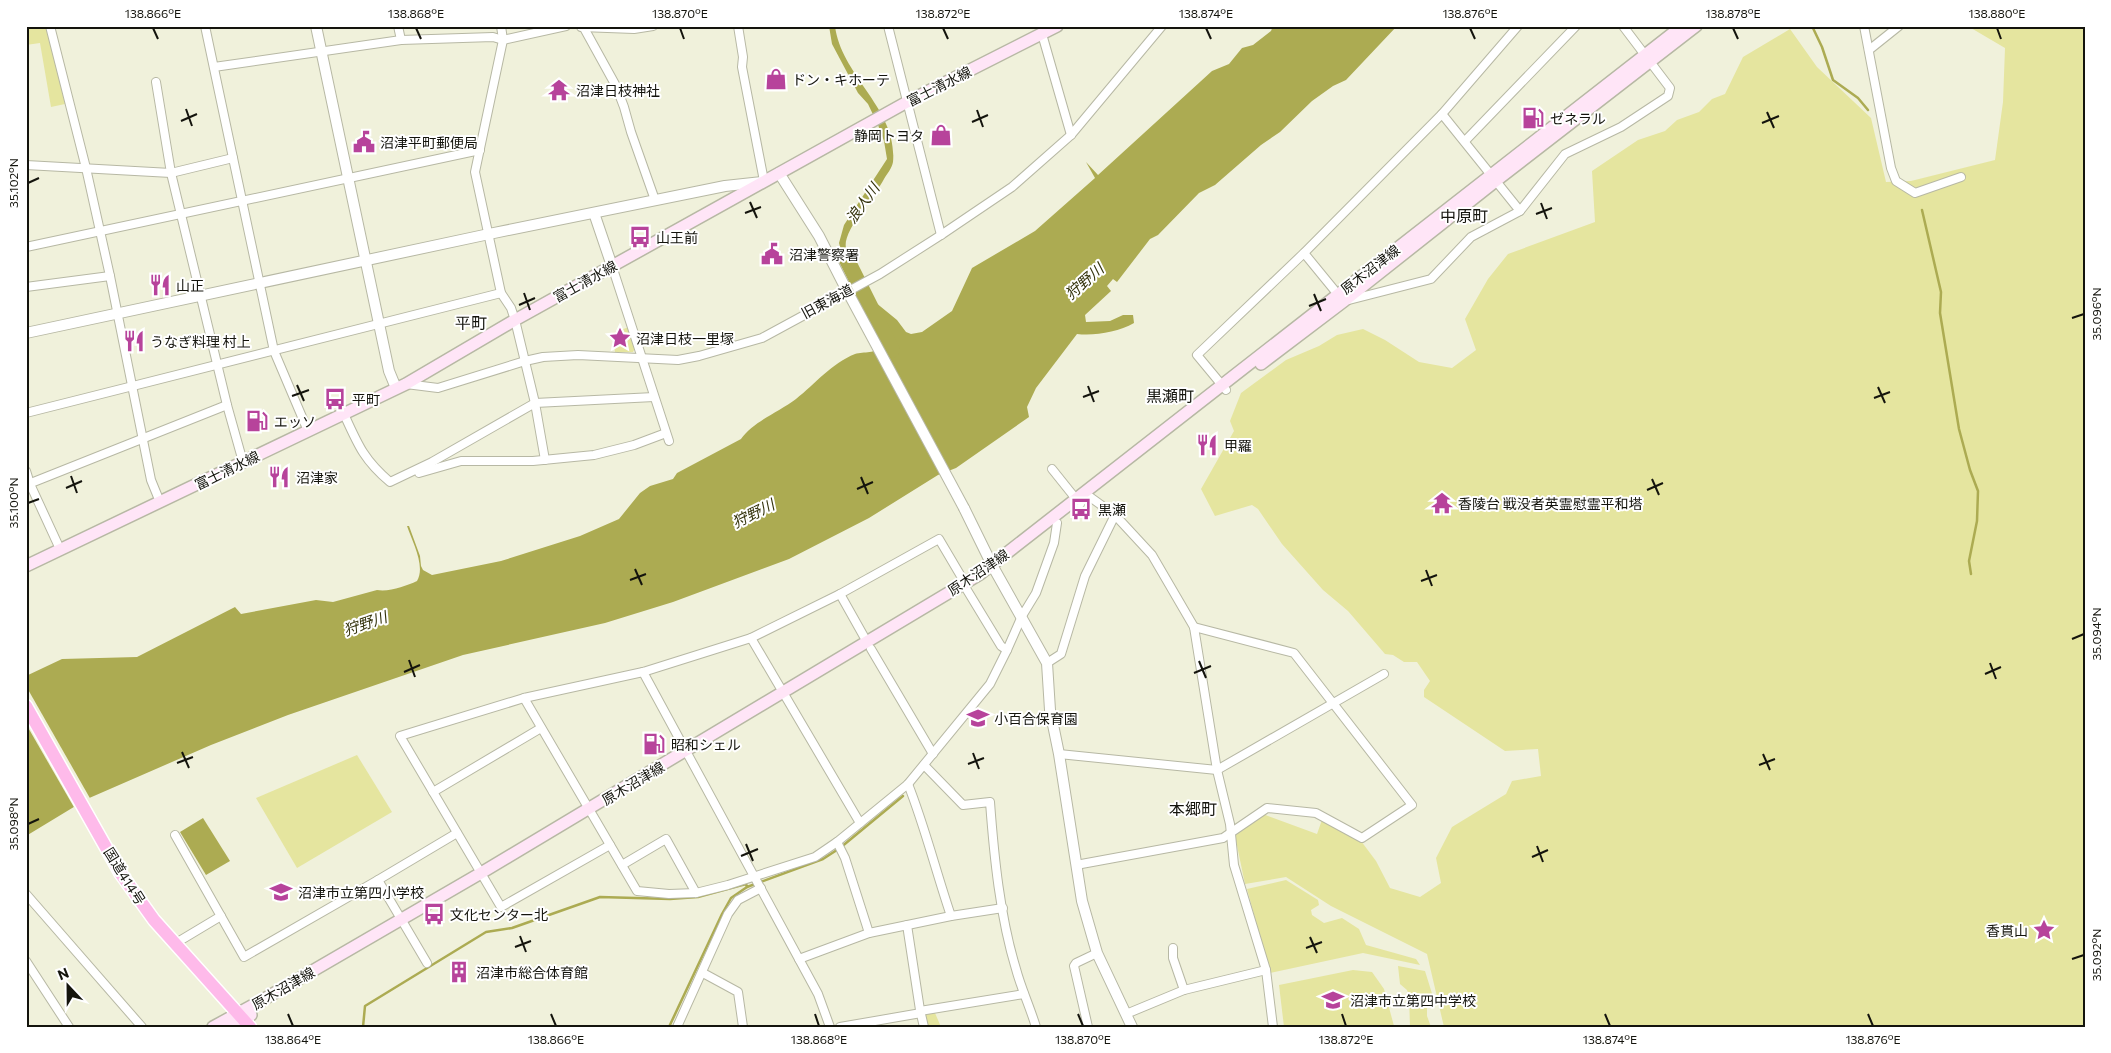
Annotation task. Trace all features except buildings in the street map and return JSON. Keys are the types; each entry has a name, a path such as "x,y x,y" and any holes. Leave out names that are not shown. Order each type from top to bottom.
{"highway":[{"name":"国道414号","path":"26,706 104,844 139,900 244,1020"}],"main road":[{"name":"富士清水線","path":"26,566 401,386 764,181 1041,30 1057,26"},
{"name":"原木沼津線","path":"1648,59 1682,26"},
{"name":"原木沼津線","path":"994,568 1223,387 1341,298 1494,176 1648,59 1696,26"},
{"name":"原木沼津線","path":"232,1027 869,646 994,568 1057,524 1078,502 1090,497 1223,387"},
{"name":"原木沼津線","path":"213,1027 244,1020"}],"street":[{"path":"50,26 86,168 151,480 160,502"},
{"path":"205,26 274,351 308,431"},
{"path":"316,26 389,371 401,386"},
{"path":"398,26 401,40"},
{"path":"501,26 503,40 475,172 501,293 511,308 525,360 545,460"},
{"path":"214,67 401,40 493,37 503,40 566,26"},
{"path":"581,27 634,29 653,26"},
{"path":"26,333 489,234 725,186 764,181 742,67 743,57 738,26"},
{"path":"888,26 941,235"},
{"name":"旧東海道","path":"401,386 438,388 525,360 578,355 678,360 700,356 762,338 880,274 1012,187 1071,135 1162,26"},
{"path":"1223,387 1197,355 1304,253 1442,114 1518,26"},
{"path":"1465,141 1576,26"},
{"path":"1304,253 1341,298 1431,279 1471,237 1520,211 1565,154 1621,128 1668,96 1670,88 1623,26"},
{"path":"1864,26 1891,168 1896,181 1915,193 1961,177"},
{"path":"1869,50 1899,26"},
{"path":"581,27 622,100 655,200"},
{"path":"1041,30 1071,135"},
{"path":"156,82 172,173 217,366 244,462"},
{"path":"1442,114 1494,176 1520,211"},
{"path":"26,247 480,150"},
{"path":"26,165 172,173 233,158"},
{"path":"779,173 819,236 994,568 1047,663 1050,710 1059,754 1082,901 1098,954 1132,1027"},
{"path":"594,213 670,441"},
{"path":"26,287 110,276"},
{"path":"26,413 501,293"},
{"path":"410,474 535,403 654,396"},
{"path":"28,485 227,406"},
{"path":"344,414 364,455 378,472 390,482 410,474 461,461 545,460 614,451 666,433"},
{"path":"1052,469 1078,502"},
{"path":"26,470 28,485 60,549"},
{"path":"1090,497 1115,515 1152,555 1194,628 1234,865 1266,970 1273,1027"},
{"path":"1047,663 1061,654 1086,576 1115,515"},
{"path":"524,698 637,890 669,894 696,893 815,857 837,842 908,784 990,684 1022,616 1036,593 1054,543 1057,524"},
{"path":"610,845 501,907 400,736 524,698 643,672 751,638 840,594 938,539 1001,646 1007,650"},
{"path":"840,594 933,754"},
{"path":"1076,865 1223,838 1267,808 1316,813 1362,838 1412,805 1294,653 1194,628"},
{"path":"751,638 860,823"},
{"path":"643,672 818,994 830,1027"},
{"path":"1059,754 1218,770 1384,674"},
{"path":"433,792 541,728"},
{"path":"924,764 963,805 990,802 1003,908 1015,968 1036,1027"},
{"path":"908,784 922,821 951,916"},
{"path":"175,835 244,957 458,833"},
{"path":"622,865 666,839 696,893"},
{"path":"837,842 845,858 870,933"},
{"path":"378,880 427,963"},
{"path":"677,1027 728,914 738,900 761,888"},
{"path":"26,894 142,1027"},
{"path":"799,959 870,933 951,916 1003,908"},
{"path":"176,943 221,916"},
{"path":"907,925 924,1027"},
{"path":"1173,948 1174,958 1184,990"},
{"path":"1088,1027 1074,966 1076,963 1098,954"},
{"path":"26,962 70,1027"},
{"path":"1126,1014 1184,990 1266,970"},
{"path":"702,973 738,992 743,1027"},
{"path":"840,1027 1024,994"}],"green space":[{"path":"26,26 50,26 65,104 51,107 40,43 26,45"},
{"path":"1972,26 2085,26 2085,1027 1444,1027 1427,954 1331,906 1286,877 1245,884 1235,836 1260,813 1317,834 1323,817 1358,837 1376,861 1390,888 1420,897 1441,883 1436,858 1452,827 1506,794 1512,781 1541,776 1538,749 1505,751 1424,697 1424,690 1430,681 1417,662 1404,662 1393,655 1385,654 1348,611 1323,590 1282,544 1258,509 1252,505 1215,516 1201,489 1234,431 1230,421 1241,393 1286,360 1319,346 1337,335 1363,329 1385,340 1419,362 1452,368 1476,350 1465,319 1488,279 1508,254 1595,222 1592,171 1638,140 1665,131 1677,120 1699,112 1712,99 1725,94 1743,57 1790,29 1817,67 1871,118 1886,182 1911,181 1995,160 2003,102 2005,48 1971,28"},
{"path":"629,327 635,348 633,352 615,352 612,333"},
{"path":"357,755 392,812 297,868 256,798"},
{"path":"1286,880 1318,900 1319,905 1311,910 1312,915 1324,923 1342,918 1359,929 1366,945 1416,959 1420,965 1363,953 1270,973 1247,889"},
{"path":"1398,966 1425,971 1434,1000 1427,1004 1427,1016 1431,1027 1410,1027 1409,995 1407,990 1400,984"},
{"name":"沼津市立第四中学校","path":"1353,970 1372,972 1384,989 1394,1026 1284,1027 1279,985"},
{"path":"935,1013 941,1027 927,1027 923,1015"}],"water":[{"path":"829,26 835,26 839,44 847,61 887,125 892,143 892,166 860,213 846,241 846,248 858,272 853,276 842,255 839,243 844,225 887,159 884,141 878,125 868,104 858,93 832,44"},
{"name":"狩野川","path":"1273,26 1397,26 1346,80 1333,86 1312,101 1280,132 1261,145 1215,185 1199,193 1158,235 1150,239 1117,282 1113,279 1107,286 1111,291 1085,315 1086,322 1110,321 1123,315 1133,315 1134,323 1106,333 1077,334 1036,388 1027,407 1029,417 956,468 938,475 869,518 789,559 673,602 605,623 463,655 288,715 211,745 87,799 26,836 26,676 62,659 137,657 235,607 241,614 316,600 333,602 377,590 408,585 417,581 420,568 407,526 409,526 420,556 423,570 432,575 501,561 580,536 619,519 640,493 650,486 673,479 677,473 741,439 753,427 796,399 831,368 847,358 855,354 877,350 882,344 883,334 879,317 872,306 875,302 897,320 906,332 911,334 922,332 952,311 972,268 1035,231 1095,178 1086,162 1098,175 1212,71 1229,64 1242,48 1253,45 1271,31"},
{"path":"203,818 230,861 206,875 180,832"}],"pier":[{"path":"26,686 91,800 75,809 26,724"}],"waterway":[{"path":"1812,26 1822,47 1833,80 1858,98 1868,110"},
{"path":"1922,210 1941,292 1940,313 1959,429 1978,491 1977,521 1969,561 1971,574"},
{"name":"浪人川","path":"845,256 892,350"},
{"path":"363,1027 365,1006 486,932 512,928 600,897 670,899 698,897 746,884 747,887 823,859 840,848 903,796"},
{"path":"669,1027 722,914 731,898 747,887"}],"place":[{"name":"ドン・キホーテ","path":"776,79"},
{"name":"沼津日枝神社","path":"559,90"},
{"name":"ゼネラル","path":"1533,118"},
{"name":"静岡トヨタ","path":"941,135"},
{"name":"沼津平町郵便局","path":"364,142"},
{"name":"山王前","path":"640,237"},
{"name":"沼津警察署","path":"772,254"},
{"name":"山正","path":"160,285"},
{"name":"沼津日枝一里塚","path":"620,338"},
{"name":"うなぎ料理 村上","path":"134,341"},
{"name":"平町","path":"335,399"},
{"name":"エッソ","path":"257,421"},
{"name":"甲羅","path":"1207,445"},
{"name":"沼津家","path":"279,477"},
{"name":"香陵台 戦没者英霊慰霊平和塔","path":"1442,503"},
{"name":"黒瀬","path":"1081,509"},
{"name":"小百合保育園","path":"978,718"},
{"name":"昭和シェル","path":"654,744"},
{"name":"沼津市立第四小学校","path":"281,892"},
{"name":"文化センター北","path":"434,914"},
{"name":"香貫山","path":"2044,930"},
{"name":"沼津市総合体育館","path":"459,972"},
{"name":"沼津市立第四中学校","path":"1333,1000"}],"district":[{"name":"中原町","path":"1464,215"},
{"name":"平町","path":"471,322"},
{"name":"黒瀬町","path":"1170,395"},
{"name":"本郷町","path":"1193,808"}]}
